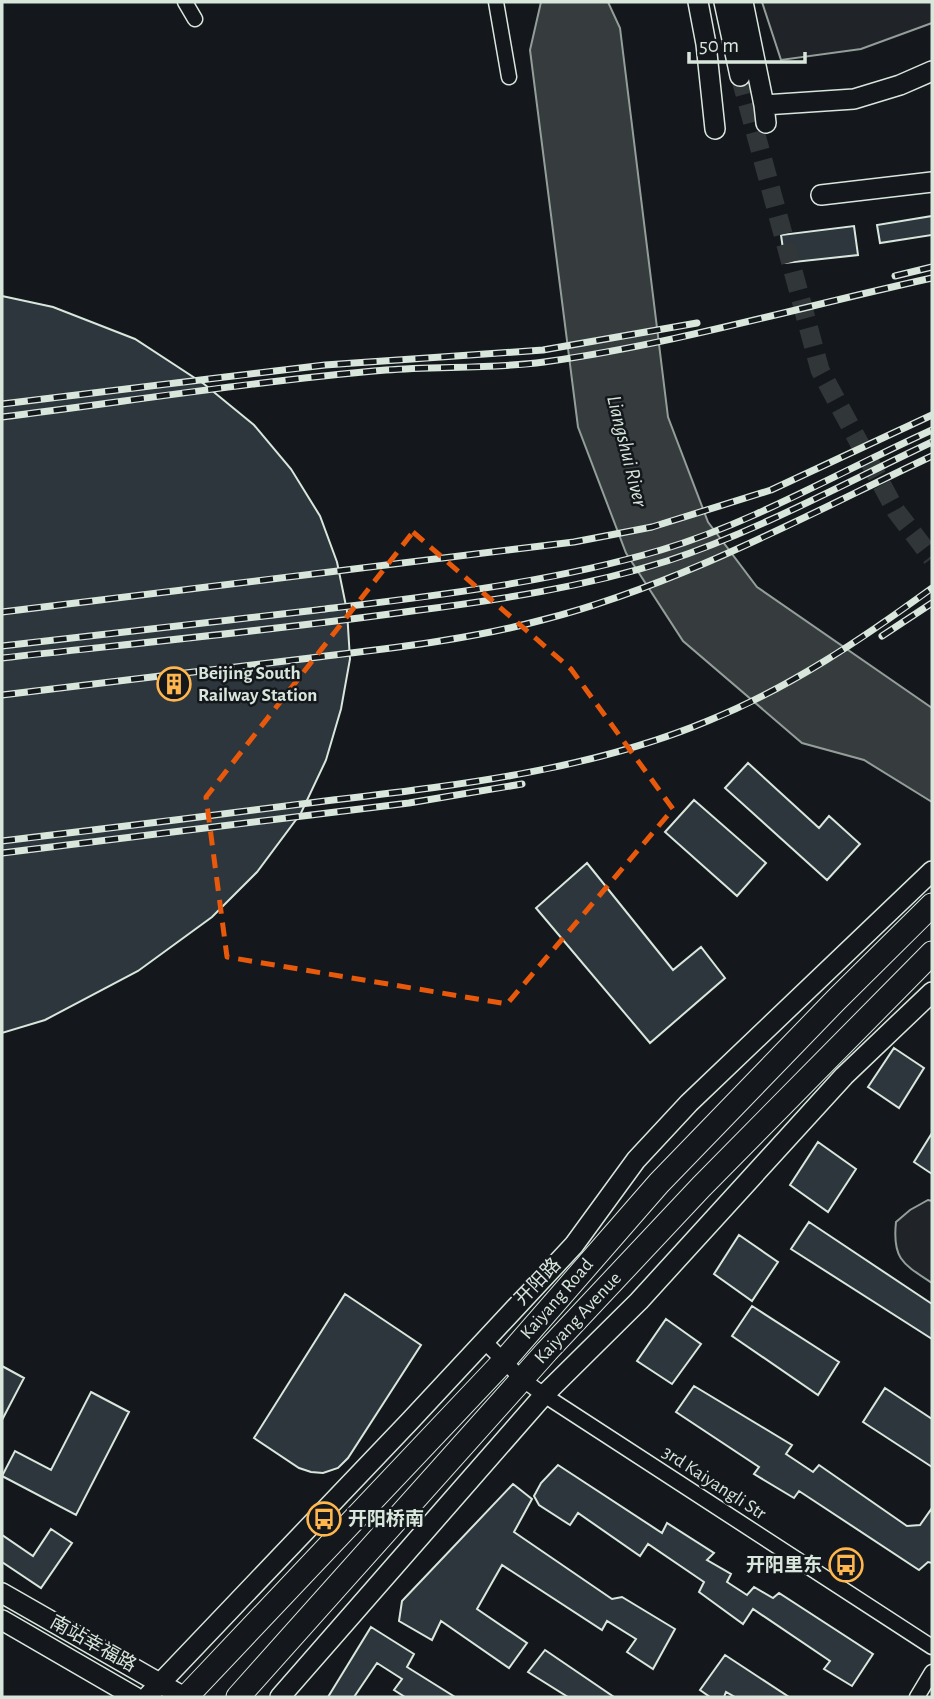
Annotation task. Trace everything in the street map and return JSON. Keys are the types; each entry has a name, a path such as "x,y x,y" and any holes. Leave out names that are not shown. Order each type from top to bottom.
{"main road":[{"name":"Kaiyang Road","path":"185,1697 503,1362 659,1183 835,1000 932,905"},
{"name":"Kaiyang Avenue","path":"238,1697 522,1379 701,1187 932,953"}],"street":[{"path":"185,2 195,19"},
{"path":"496,2 509,77"},
{"path":"698,2 706,44 715,129"},
{"path":"724,2 740,76"},
{"path":"743,2 765,114 854,99 901,85 932,71"},
{"path":"821,195 932,182"},
{"name":"开阳路","path":"154,1690 574,1245 636,1160 690,1103 930,876"},
{"path":"280,1697 544,1395 639,1301 844,1076 932,992"},
{"name":"3rd Kaiyangli Str","path":"484,1341 503,1362 544,1395 932,1647"},
{"name":"南站幸福路","path":"2,1593 154,1690 185,1697"},
{"name":"南站幸福路","path":"2,1620 135,1697"},
{"path":"917,1697 932,1672"}],"highlighted area":[{"path":"413,532 571,669 673,809 507,1004 227,957 206,797"}],"shaded area":[{"path":"762,2 932,2 932,23 861,49 781,60"},
{"path":"928,1200 932,1201 932,1283 902,1259 898,1253 895,1234 896,1222"}],"water":[{"name":"Liangshui River","path":"541,2 608,2 620,28 668,417 708,522 757,587 932,708 932,802 864,760 802,743 683,641 626,553 578,427 530,50"}],"building":[{"path":"932,216 932,235 880,243 877,225"},
{"path":"854,226 858,255 785,263 781,235"},
{"name":"Beijing South Railway Station","path":"2,296 53,307 135,339 204,384 254,425 291,469 320,516 337,562 347,611 350,659 341,709 326,760 301,813 257,872 212,917 138,971 45,1020 2,1033"},
{"path":"748,763 819,828 829,816 860,844 827,880 725,788"},
{"path":"694,800 766,863 737,896 665,832"},
{"path":"587,863 673,970 701,947 725,978 650,1043 536,908"},
{"path":"894,1048 924,1068 899,1108 868,1087"},
{"path":"932,1133 932,1174 914,1162"},
{"path":"818,1142 856,1169 828,1212 790,1185"},
{"path":"809,1222 932,1304 932,1339 791,1249"},
{"path":"739,1235 778,1262 752,1301 714,1274"},
{"path":"345,1294 421,1345 348,1458 338,1468 323,1473 311,1472 299,1468 254,1438"},
{"path":"752,1306 839,1362 818,1395 732,1336"},
{"path":"666,1319 701,1344 672,1384 637,1361"},
{"path":"2,1366 24,1378 2,1420"},
{"path":"694,1386 792,1445 786,1454 813,1472 819,1465 907,1526 920,1525 932,1508 932,1563 928,1562 919,1570 799,1491 794,1498 754,1474 759,1467 676,1412"},
{"path":"885,1388 932,1419 932,1467 863,1422"},
{"path":"91,1392 129,1412 76,1515 2,1476 15,1451 51,1470"},
{"path":"558,1465 662,1533 667,1523 714,1553 707,1560 731,1574 727,1582 747,1595 754,1587 773,1598 779,1593 873,1654 852,1686 824,1669 830,1661 753,1609 743,1624 699,1592 704,1582 648,1544 640,1556 578,1513 570,1525 539,1505 534,1496 541,1483"},
{"path":"513,1484 532,1499 514,1532 612,1599 622,1597 675,1629 653,1669 627,1652 636,1639 607,1621 602,1630 502,1565 477,1609 527,1643 509,1668 441,1621 432,1640 399,1621 402,1601"},
{"path":"51,1529 72,1543 41,1588 2,1562 2,1535 33,1556"},
{"path":"371,1627 414,1654 407,1667 455,1697 405,1697 394,1690 402,1679 377,1663 354,1697 328,1697"},
{"path":"545,1650 614,1697 568,1697 528,1672"},
{"path":"725,1655 789,1697 735,1697 726,1692 724,1697 710,1697 700,1690"}],"tunnel":[{"path":"740,76 820,370 896,511 932,558"}],"railway":[{"path":"895,276 932,267"},
{"path":"2,417 338,375 544,362 690,335 932,278"},
{"path":"2,404 325,365 543,350 697,323"},
{"path":"2,612 574,542 652,527 771,490 932,415"},
{"path":"2,646 447,594 576,571 661,550 730,525 932,430"},
{"path":"2,658 444,607 604,578 667,561 735,536 932,442"},
{"path":"2,695 423,644 542,620 593,605 692,569 932,456"},
{"path":"2,841 477,781 619,751 710,720 769,693 879,626 932,588"},
{"path":"882,636 932,603"},
{"path":"2,853 409,803 522,784"}],"place":[{"name":"Beijing South Railway Station","path":"174,684"},
{"name":"开阳桥南","path":"324,1519"},
{"name":"开阳里东","path":"846,1565"}]}
